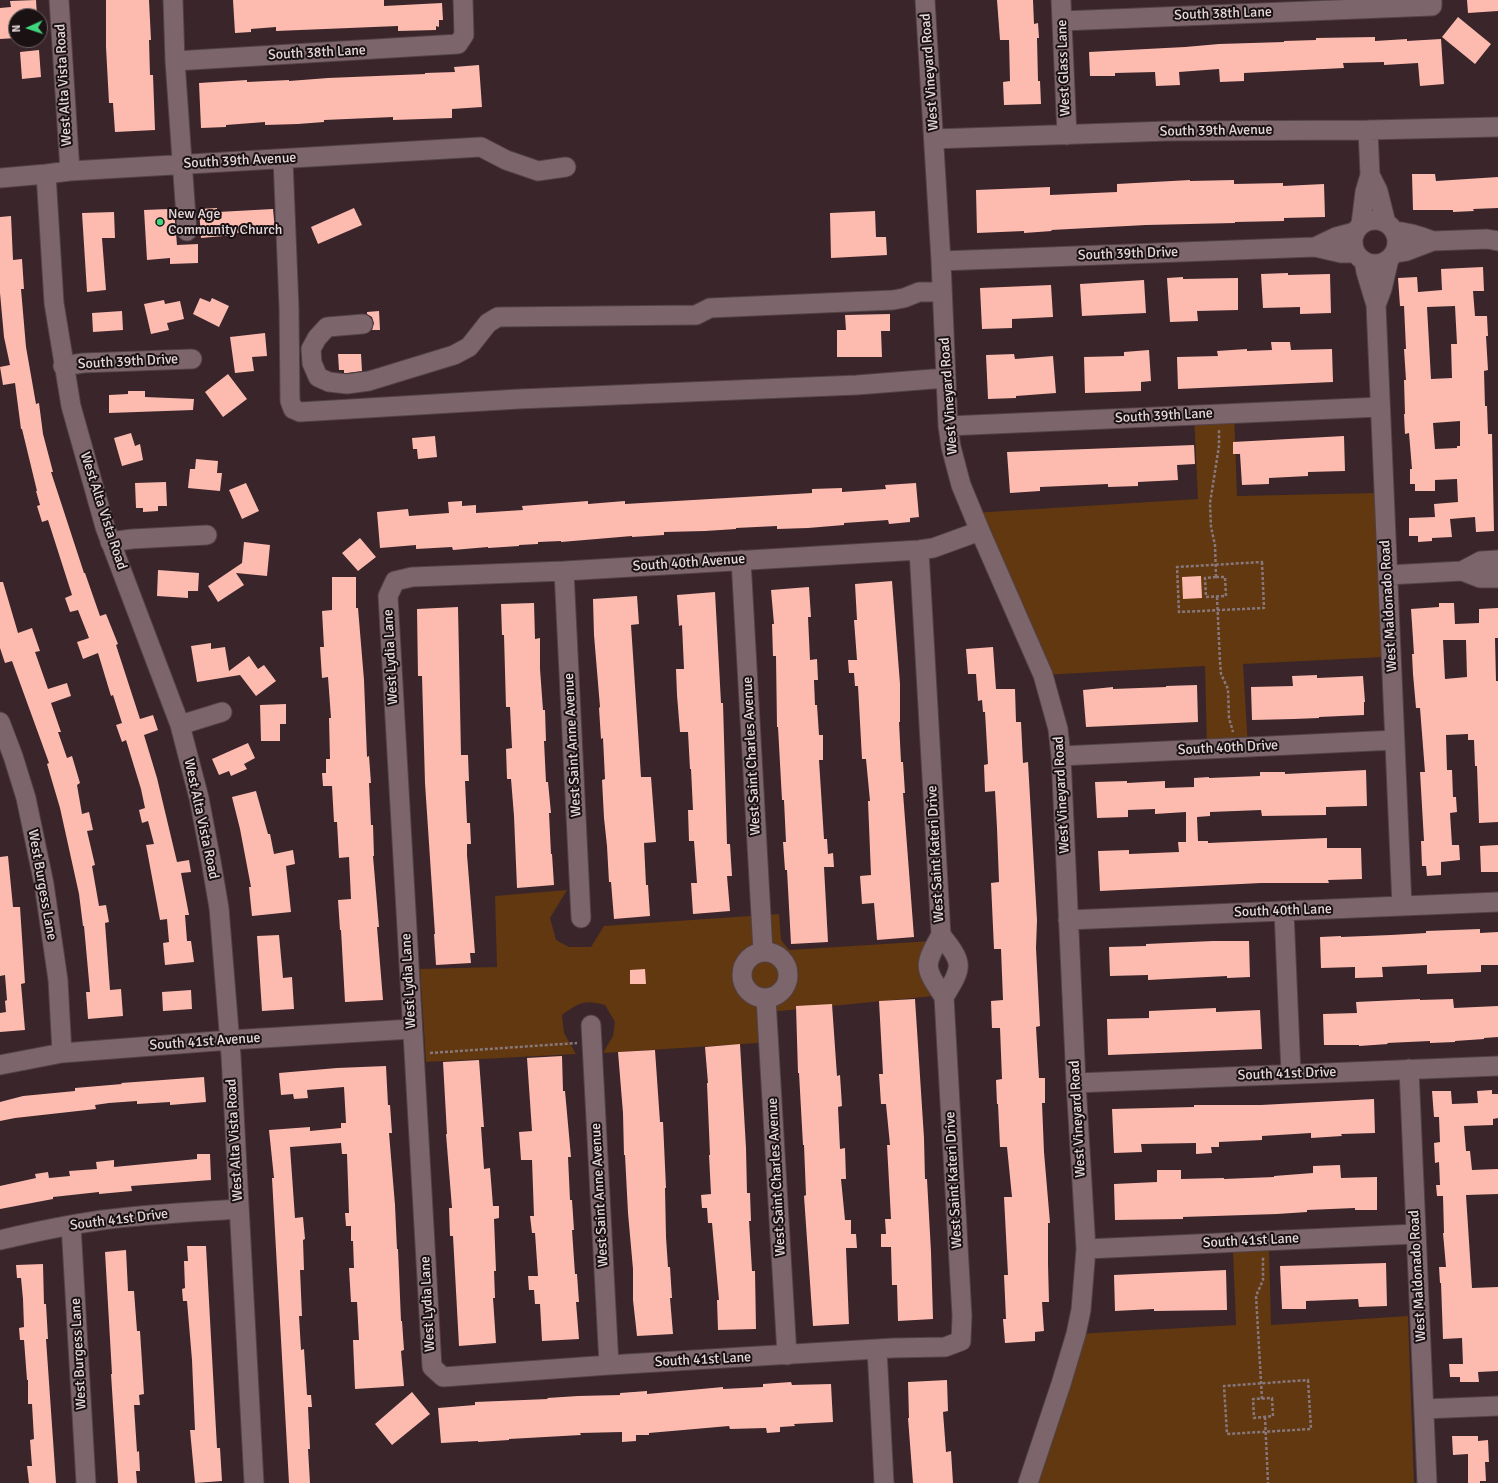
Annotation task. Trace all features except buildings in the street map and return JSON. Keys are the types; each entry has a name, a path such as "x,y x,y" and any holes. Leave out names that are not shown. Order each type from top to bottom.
{"street":[{"name":"West Alta Vista Road","path":"59,0 70,171"},
{"path":"173,0 175,61 187,231"},
{"name":"South 38th Lane","path":"175,61 458,44 464,36 463,0"},
{"name":"West Vineyard Road","path":"925,0 941,262 948,426 951,447 961,485 1043,675 1058,729 1061,756 1076,1083 1086,1249 1076,1334 1028,1483"},
{"name":"West Glass Lane","path":"1061,0 1067,135"},
{"name":"South 38th Lane","path":"1062,21 1265,6 1432,3"},
{"name":"South 39th Avenue","path":"934,139 1169,132 1498,127"},
{"path":"1368,130 1370,175 1358,228 1352,243 1360,257 1377,264 1383,262 1391,256 1433,241 1487,239 1498,241"},
{"name":"South 39th Avenue","path":"0,178 70,171 481,147 506,160 538,171 566,167"},
{"path":"284,159 289,308 290,401 293,409 300,412 519,399 857,385 946,378"},
{"name":"West Alta Vista Road","path":"46,174 54,303 71,406 110,542 180,725 199,798 212,861 219,908 230,1040 254,1483"},
{"path":"1370,175 1378,191 1390,227 1396,238 1396,246 1391,256"},
{"path":"1358,228 1373,220 1433,241"},
{"name":"South 39th Drive","path":"1315,247 1358,228"},
{"name":"South 39th Drive","path":"941,262 1315,247 1360,257"},
{"name":"West Maldonado Road","path":"1376,306 1391,256"},
{"name":"West Maldonado Road","path":"1360,257 1376,306 1402,906"},
{"path":"363,324 327,327 317,338 311,349 312,363 318,376 330,382 347,384 369,381 454,355 469,347 488,323 498,317 696,315 710,308 893,300 904,298 919,292 942,292"},
{"name":"South 39th Drive","path":"64,366 83,363 192,359"},
{"name":"South 39th Lane","path":"948,426 1380,407"},
{"name":"South 40th Avenue","path":"395,581 412,577 564,571 919,550 933,548 980,531"},
{"path":"110,542 132,539 207,535"},
{"name":"West Saint Kateri Drive","path":"919,550 940,935 955,954 959,965 957,974 944,997 962,1316 961,1340"},
{"name":"West Saint Charles Avenue","path":"741,560 763,951"},
{"path":"1462,571 1481,561 1498,560"},
{"name":"West Saint Anne Avenue","path":"564,571 581,918"},
{"path":"1388,575 1462,571 1480,578 1498,578"},
{"name":"West Lydia Lane","path":"395,581 388,596 432,1368 443,1377"},
{"path":"180,725 222,712"},
{"name":"West Burgess Lane","path":"0,722 13,756 26,798 44,884 58,980 62,1053"},
{"name":"South 40th Drive","path":"1061,756 1395,740"},
{"name":"South 40th Lane","path":"1068,920 1498,902"},
{"path":"1284,911 1291,1074"},
{"path":"940,935 930,956 928,970 930,977 944,997"},
{"path":"763,951 775,954 780,958 784,962 788,974 786,986 778,995 766,999 754,997 745,989 741,977 743,965 752,955 763,951"},
{"name":"West Saint Charles Avenue","path":"766,999 787,1355"},
{"name":"South 41st Avenue","path":"0,1065 62,1053 230,1040 412,1030"},
{"name":"West Saint Anne Avenue","path":"591,1033 609,1365"},
{"name":"South 41st Drive","path":"1076,1083 1498,1066"},
{"name":"West Maldonado Road","path":"1409,1069 1427,1483"},
{"name":"South 41st Drive","path":"0,1240 39,1230 102,1220 158,1214 239,1209"},
{"name":"West Burgess Lane","path":"71,1225 86,1483"},
{"name":"South 41st Lane","path":"1086,1249 1416,1234"},
{"name":"South 41st Lane","path":"443,1377 609,1365 877,1349 945,1347 961,1340"},
{"path":"877,1349 884,1483"},
{"path":"1424,1409 1498,1406"}],"path":[{"path":"1216,577 1215,545 1211,527 1210,503 1219,446 1219,413"},
{"path":"1262,562 1264,608 1217,610 1179,612 1176,567 1262,562"},
{"path":"1216,577 1225,577 1226,596 1206,597 1205,578 1216,577"},
{"path":"1217,596 1221,674 1228,689 1229,718 1234,735 1233,748"},
{"path":"414,1054 591,1033"},
{"path":"1262,1241 1264,1251 1263,1280 1256,1296 1262,1399"},
{"path":"1308,1380 1311,1429 1266,1432 1228,1434 1224,1386 1308,1380"},
{"path":"1272,1398 1273,1416 1254,1418 1253,1400 1262,1399 1272,1398"},
{"path":"1265,1417 1268,1483"}],"shaded area":[{"path":"1234,412 1237,496 1376,493 1383,657 1243,664 1248,747 1207,749 1205,666 1043,675 972,513 1198,499 1194,415"},
{"path":"567,890 550,918 556,940 569,947 591,947 604,926 779,914 781,940 789,950 932,941 922,963 923,981 934,996 759,1013 759,1043 603,1053 613,1036 615,1022 605,1005 587,1002 578,1005 562,1015 564,1033 576,1054 426,1062 420,969 497,967 495,896"},
{"path":"1269,1250 1271,1325 1408,1316 1414,1483 1028,1483 1076,1334 1236,1325 1233,1251"}],"place":[{"name":"New Age Community Church","path":"160,222"}]}
